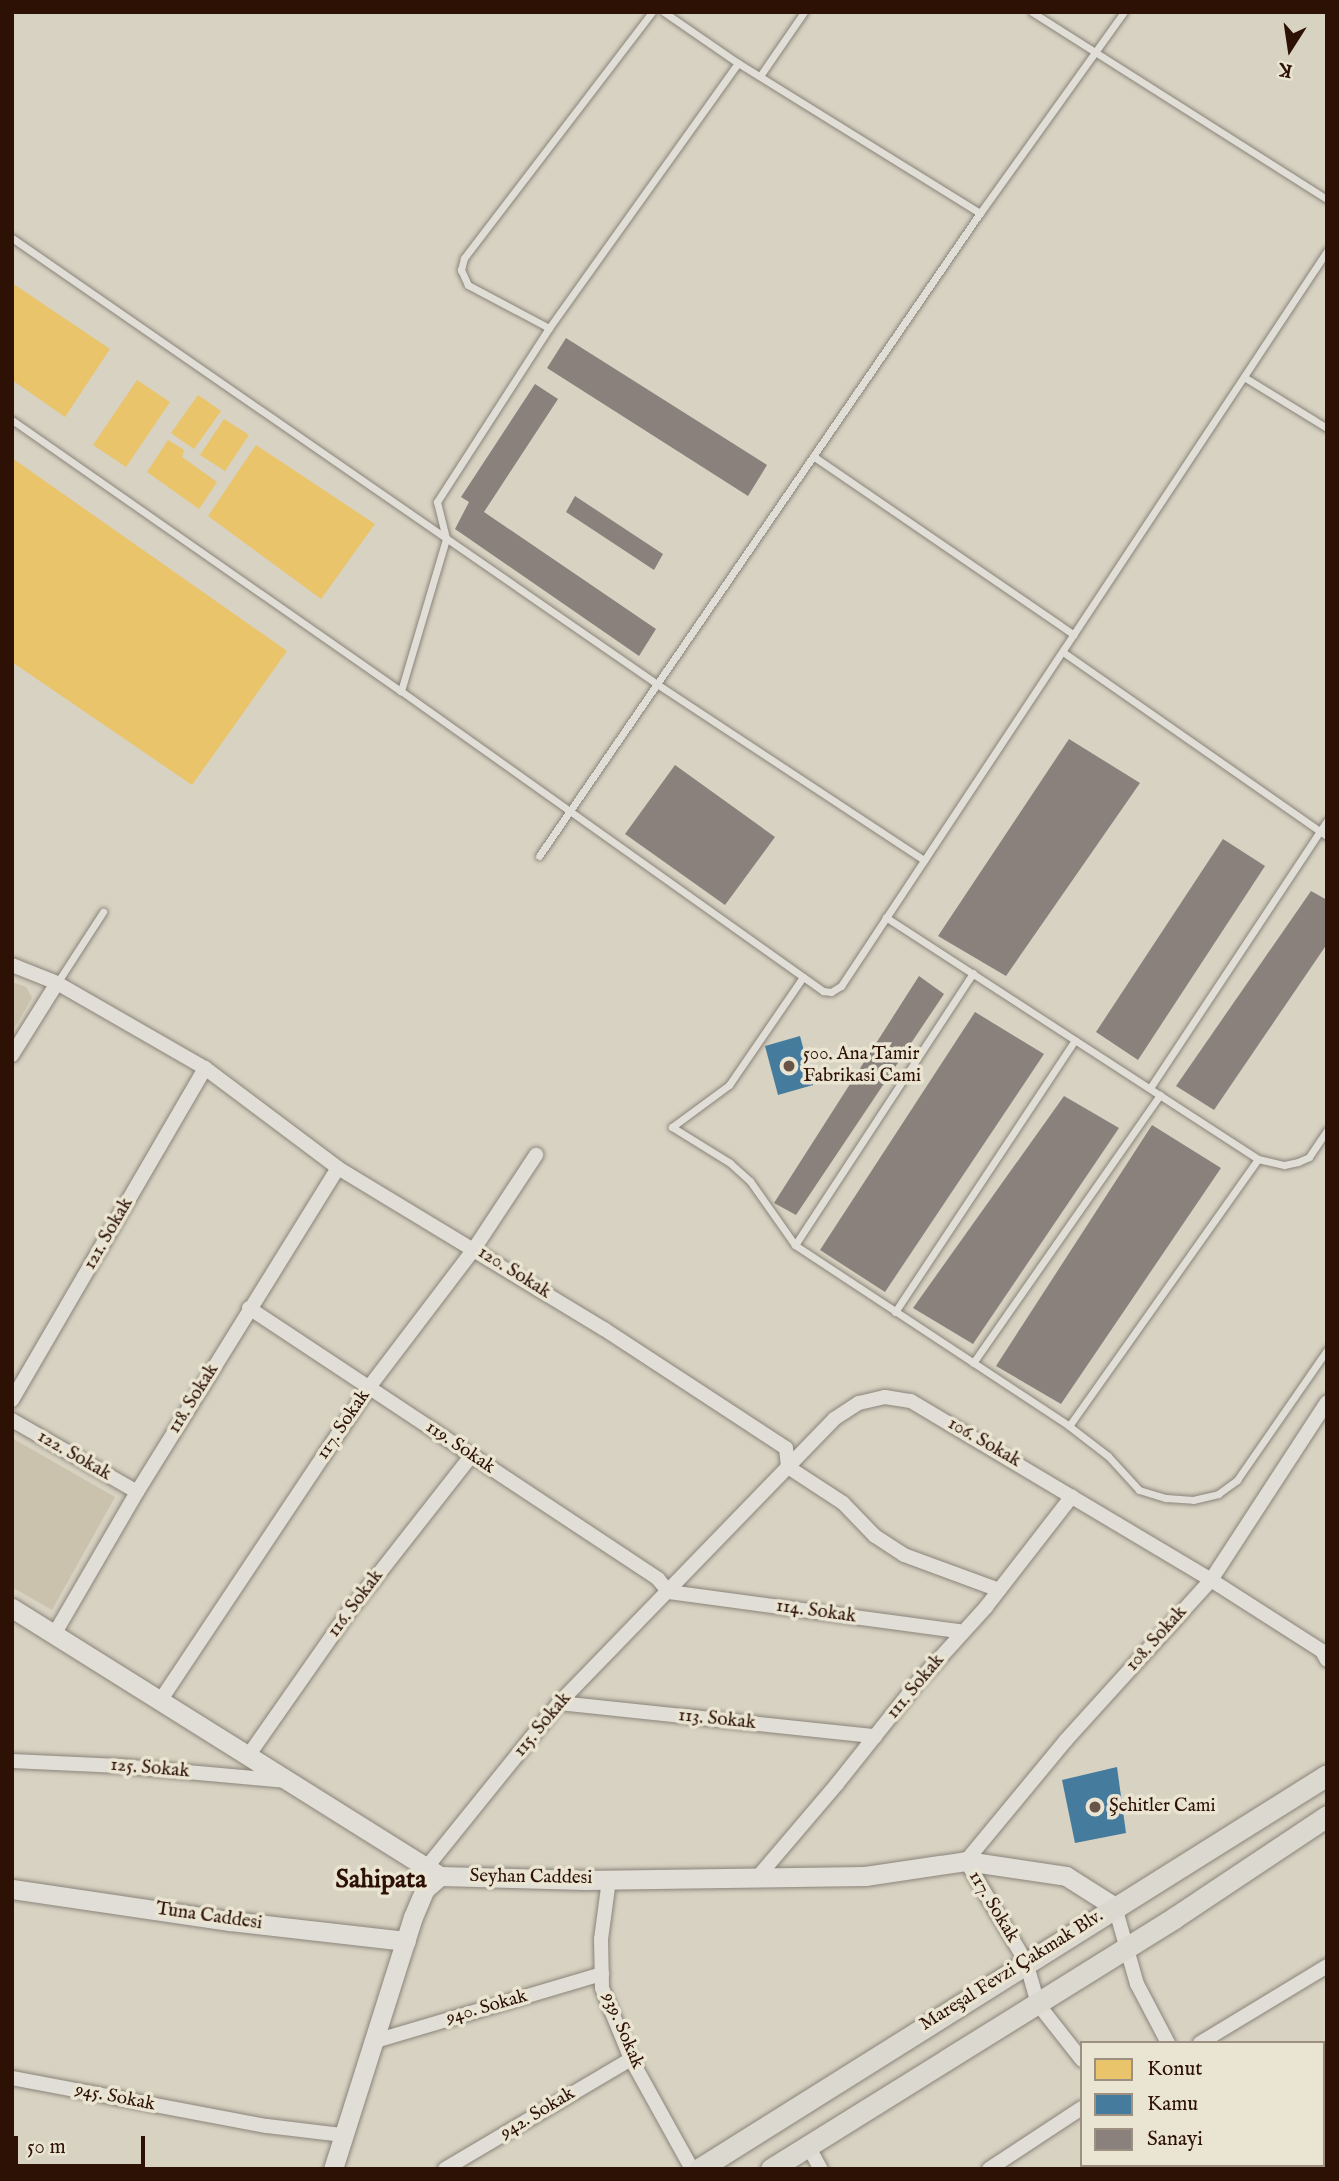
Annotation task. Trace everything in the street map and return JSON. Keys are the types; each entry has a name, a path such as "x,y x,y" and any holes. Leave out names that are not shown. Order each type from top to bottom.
{"main road":[{"path":"12,1608 433,1872 405,1941 333,2169"},
{"name":"Mareşal Fevzi Çakmak Blv.","path":"699,2169 1327,1775"},
{"path":"771,2169 1038,2004 1327,1816"},
{"name":"Seyhan Caddesi","path":"433,1872 609,1880 865,1876 966,1861 1066,1876 1115,1907"},
{"name":"Tuna Caddesi","path":"12,1889 230,1920 405,1941"}],"street":[{"name":"120. Sokak","path":"12,965 57,983 205,1068 338,1168 474,1249 786,1448 788,1467 844,1503 875,1536 904,1555 999,1590"},
{"path":"12,1055 57,983"},
{"name":"121. Sokak","path":"12,1400 205,1068"},
{"name":"117. Sokak","path":"160,1700 223,1602 370,1386 474,1249 536,1155"},
{"name":"118. Sokak","path":"55,1633 137,1492 338,1168"},
{"name":"119. Sokak","path":"249,1308 658,1579 669,1592"},
{"name":"106. Sokak","path":"669,1592 834,1419 859,1403 885,1397 911,1401 1211,1580 1325,1652"},
{"name":"108. Sokak","path":"966,1861 1066,1740 1211,1580 1327,1402"},
{"name":"122. Sokak","path":"12,1420 137,1492"},
{"name":"116. Sokak","path":"248,1755 348,1613 471,1456"},
{"name":"111. Sokak","path":"757,1878 999,1590 1072,1496"},
{"name":"114. Sokak","path":"669,1592 963,1632"},
{"name":"115. Sokak","path":"433,1872 559,1703 669,1592"},
{"name":"113. Sokak","path":"559,1703 875,1736"},
{"name":"125. Sokak","path":"12,1761 120,1766 288,1781"},
{"name":"117. Sokak","path":"966,1861 1026,1962 1038,2004 1080,2057"},
{"name":"939. Sokak","path":"609,1880 601,1939 603,1989 613,2020 631,2059 692,2169"},
{"path":"1115,1907 1137,1983 1167,2041"},
{"path":"1203,2041 1327,1966"},
{"name":"940. Sokak","path":"372,2042 602,1974"},
{"name":"942. Sokak","path":"445,2169 631,2059"},
{"name":"945. Sokak","path":"12,2078 267,2126 343,2135"},
{"path":"989,2169 1080,2109"},
{"path":"808,2146 821,2169"}],"lane":[{"path":"549,328 468,285 461,270 464,258 652,12"},
{"path":"664,12 738,63 980,213"},
{"path":"760,76 804,12"},
{"path":"1032,12 1327,199"},
{"path":"539,856 980,213 1124,12"},
{"path":"401,691 446,539 437,502 549,328 738,63"},
{"path":"12,238 657,684 924,860"},
{"path":"12,420 401,691 823,991 831,992 841,986 1327,251"},
{"path":"1244,377 1327,428"},
{"path":"813,456 1074,635"},
{"path":"1063,652 1323,834"},
{"path":"1150,1088 1323,834 1327,821"},
{"path":"57,983 103,912"},
{"path":"886,917 1258,1159 1284,1165 1298,1162 1309,1157 1327,1130"},
{"path":"795,1245 973,974"},
{"path":"803,977 729,1085 672,1127 730,1163 750,1181 795,1245 1069,1426 1108,1456 1139,1490 1180,1499 1218,1494 1237,1480 1327,1350"},
{"path":"895,1312 1075,1040"},
{"path":"973,1363 1160,1095"},
{"path":"1069,1426 1258,1159"}],"shaded area":[{"path":"12,982 26,987 32,998 12,1032"},
{"path":"12,1438 115,1497 52,1610 12,1587"}],"building: Konut":[{"path":"12,283 110,349 65,417 12,380"},
{"path":"137,380 170,402 126,467 93,445"},
{"path":"198,395 221,411 194,449 171,433"},
{"path":"224,419 249,435 225,471 200,455"},
{"path":"168,440 184,450 182,457 217,482 199,509 147,472"},
{"path":"256,445 375,524 321,599 208,516"},
{"path":"12,458 287,651 192,785 12,662"}],"building: Kamu":[{"name":"500. Ana Tamir Fabrikasi Cami","path":"800,1036 813,1085 778,1095 765,1046"},
{"name":"Şehitler Cami","path":"1117,1767 1126,1833 1075,1843 1062,1780"}],"building: Sanayi":[{"path":"566,338 767,465 748,496 547,368"},
{"path":"535,384 558,399 484,512 656,629 639,656 455,529 469,502 461,497"},
{"path":"575,496 663,554 654,570 566,512"},
{"path":"1069,739 1140,783 1006,976 938,936"},
{"path":"675,765 775,837 725,905 625,834"},
{"path":"1223,839 1265,866 1138,1060 1096,1032"},
{"path":"1311,891 1327,900 1327,944 1214,1110 1176,1086"},
{"path":"919,976 944,994 796,1215 774,1203"},
{"path":"975,1012 1044,1054 885,1292 820,1250"},
{"path":"1064,1096 1119,1128 973,1344 913,1308"},
{"path":"1152,1125 1221,1168 1061,1404 996,1366"}],"place":[{"name":"500. Ana Tamir Fabrikasi Cami","path":"789,1066"},
{"name":"Şehitler Cami","path":"1095,1807"}],"district":[{"name":"Sahipata","path":"381,1880"}]}
